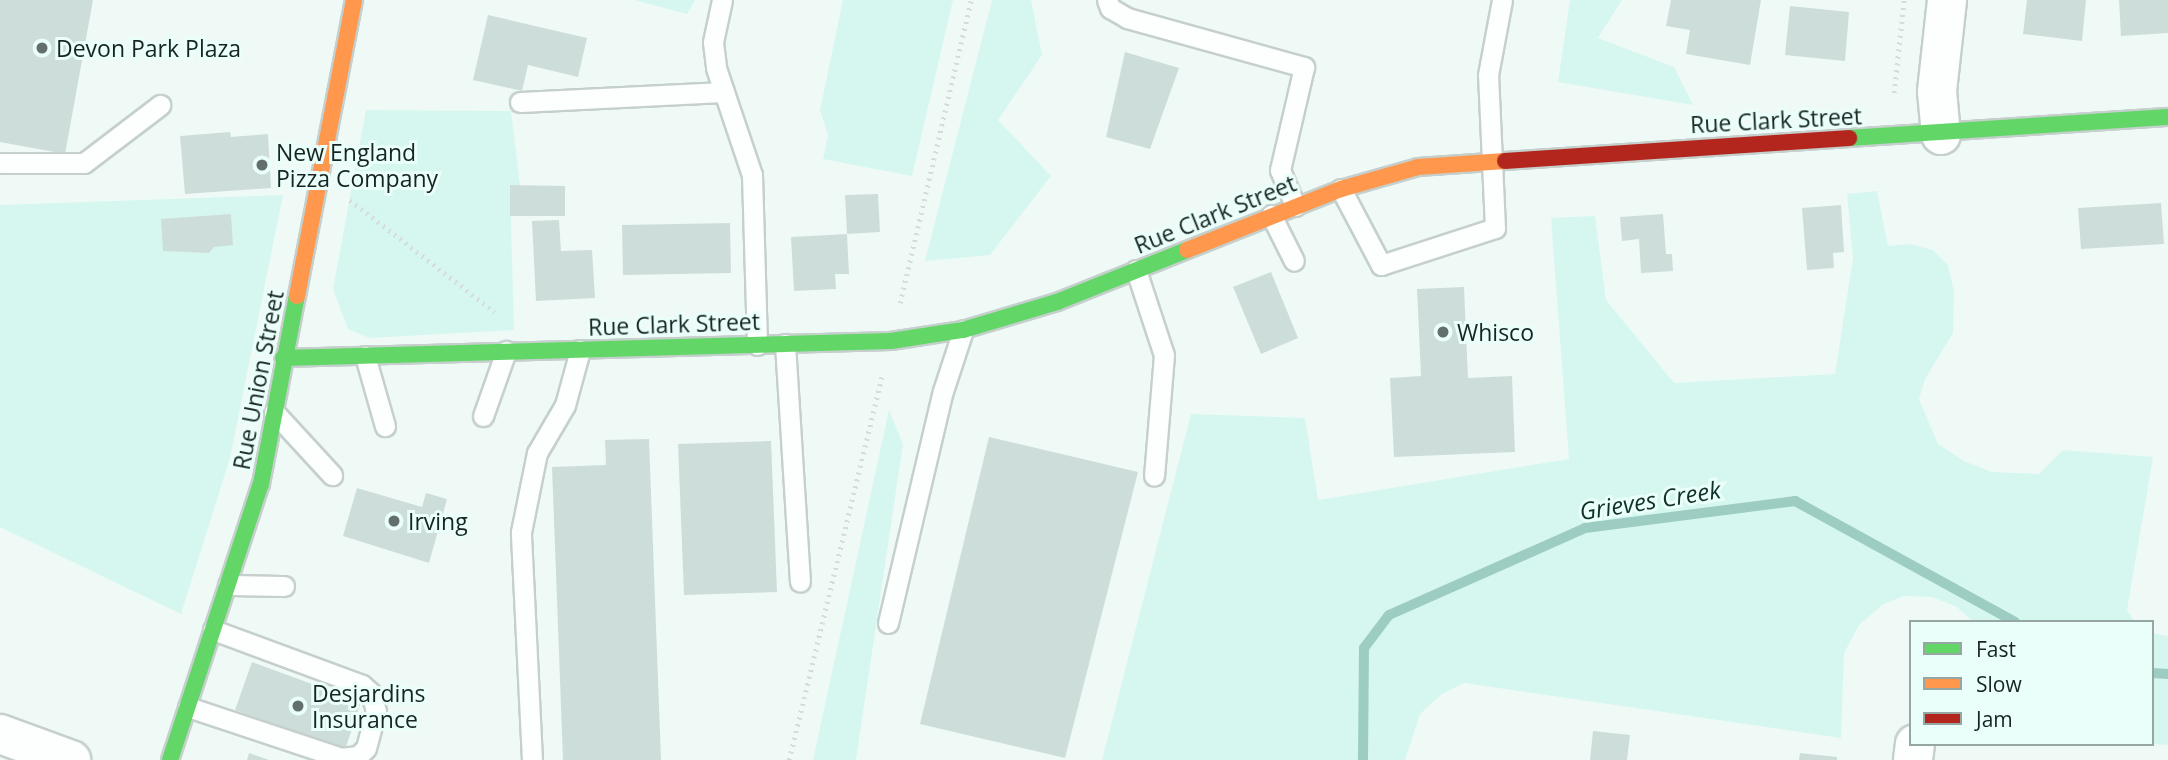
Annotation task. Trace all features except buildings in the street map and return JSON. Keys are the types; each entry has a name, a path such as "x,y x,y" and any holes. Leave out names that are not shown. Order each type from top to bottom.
{"street":[{"name":"Rue Union Street","path":"170,760 261,484 283,358 354,0"},
{"path":"1941,135 1937,91 1947,0"},
{"name":"Rue Clark Street","path":"283,358 891,341 963,330 1057,302 1271,215 1341,189 1418,167 1494,158 1941,135 2168,117"},
{"path":"0,734 71,760"}],"lane":[{"path":"722,0 713,42 724,92 752,175 757,345"},
{"path":"1107,0 1110,8 1127,18 1304,67 1280,170 1296,206"},
{"path":"1341,189 1381,265 1495,228 1494,158 1488,75 1502,0"},
{"path":"520,102 724,92"},
{"path":"0,163 84,163 160,105"},
{"path":"1271,215 1294,261"},
{"path":"1136,270 1164,355 1154,476"},
{"path":"888,623 943,391 963,330"},
{"path":"785,344 800,582"},
{"path":"532,760 521,531 537,453 565,405 580,349"},
{"path":"483,416 506,351"},
{"path":"365,356 385,426"},
{"path":"274,412 332,475"},
{"path":"228,586 284,586"},
{"path":"188,707 341,758 358,756 366,748 376,711 371,693 362,685 213,630"}],"path":[{"path":"789,760 971,0"},
{"path":"1894,93 1904,0"},
{"path":"349,200 495,312"}],"green space":[{"path":"634,0 695,0 687,14"},
{"path":"843,0 953,0 912,176 823,159 828,135 820,110"},
{"path":"992,0 1031,0 1042,55 998,120 1051,176 990,255 925,261"},
{"path":"1570,0 1622,0 1598,38 1674,67 1693,105 1558,82"},
{"path":"366,110 511,111 520,185 510,186 514,330 369,338 348,329 333,289"},
{"path":"1877,191 1888,246 1910,244 1933,250 1948,265 1954,292 1953,333 1925,379 1919,399 1938,444 1964,461 1992,472 2039,474 2063,450 2153,457 2127,610 2134,620 1971,620 1957,607 1932,597 1904,596 1882,605 1859,625 1844,653 1841,738 1464,683 1442,694 1420,714 1405,760 1102,760 1191,414 1305,418 1318,500 1569,459 1551,218 1595,216 1606,300 1674,383 1835,374 1853,258 1847,194"},
{"path":"283,195 230,458 181,614 0,527 0,205"},
{"path":"889,410 903,444 856,760 813,760"},
{"path":"2154,633 2168,636 2168,745 2154,744"}],"waterway":[{"name":"Grieves Creek","path":"1363,760 1364,648 1389,615 1585,528 1795,501 2011,620"},
{"name":"Grieves Creek","path":"2154,673 2168,674"}],"traffic: fast":[{"path":"1849,138 2168,117"},
{"path":"283,358 891,341 963,330 1057,302 1187,250"},
{"path":"170,760 261,484 297,296"}],"traffic: slow":[{"path":"297,296 354,0"},
{"path":"1187,250 1341,189 1418,167 1505,161"}],"traffic: jam":[{"path":"1505,161 1849,138"}],"place":[{"name":"Devon Park Plaza","path":"42,48"},
{"name":"New England Pizza Company","path":"262,165"},
{"name":"Whisco","path":"1443,332"},
{"name":"Irving","path":"394,521"},
{"name":"Desjardins Insurance","path":"298,706"}]}
